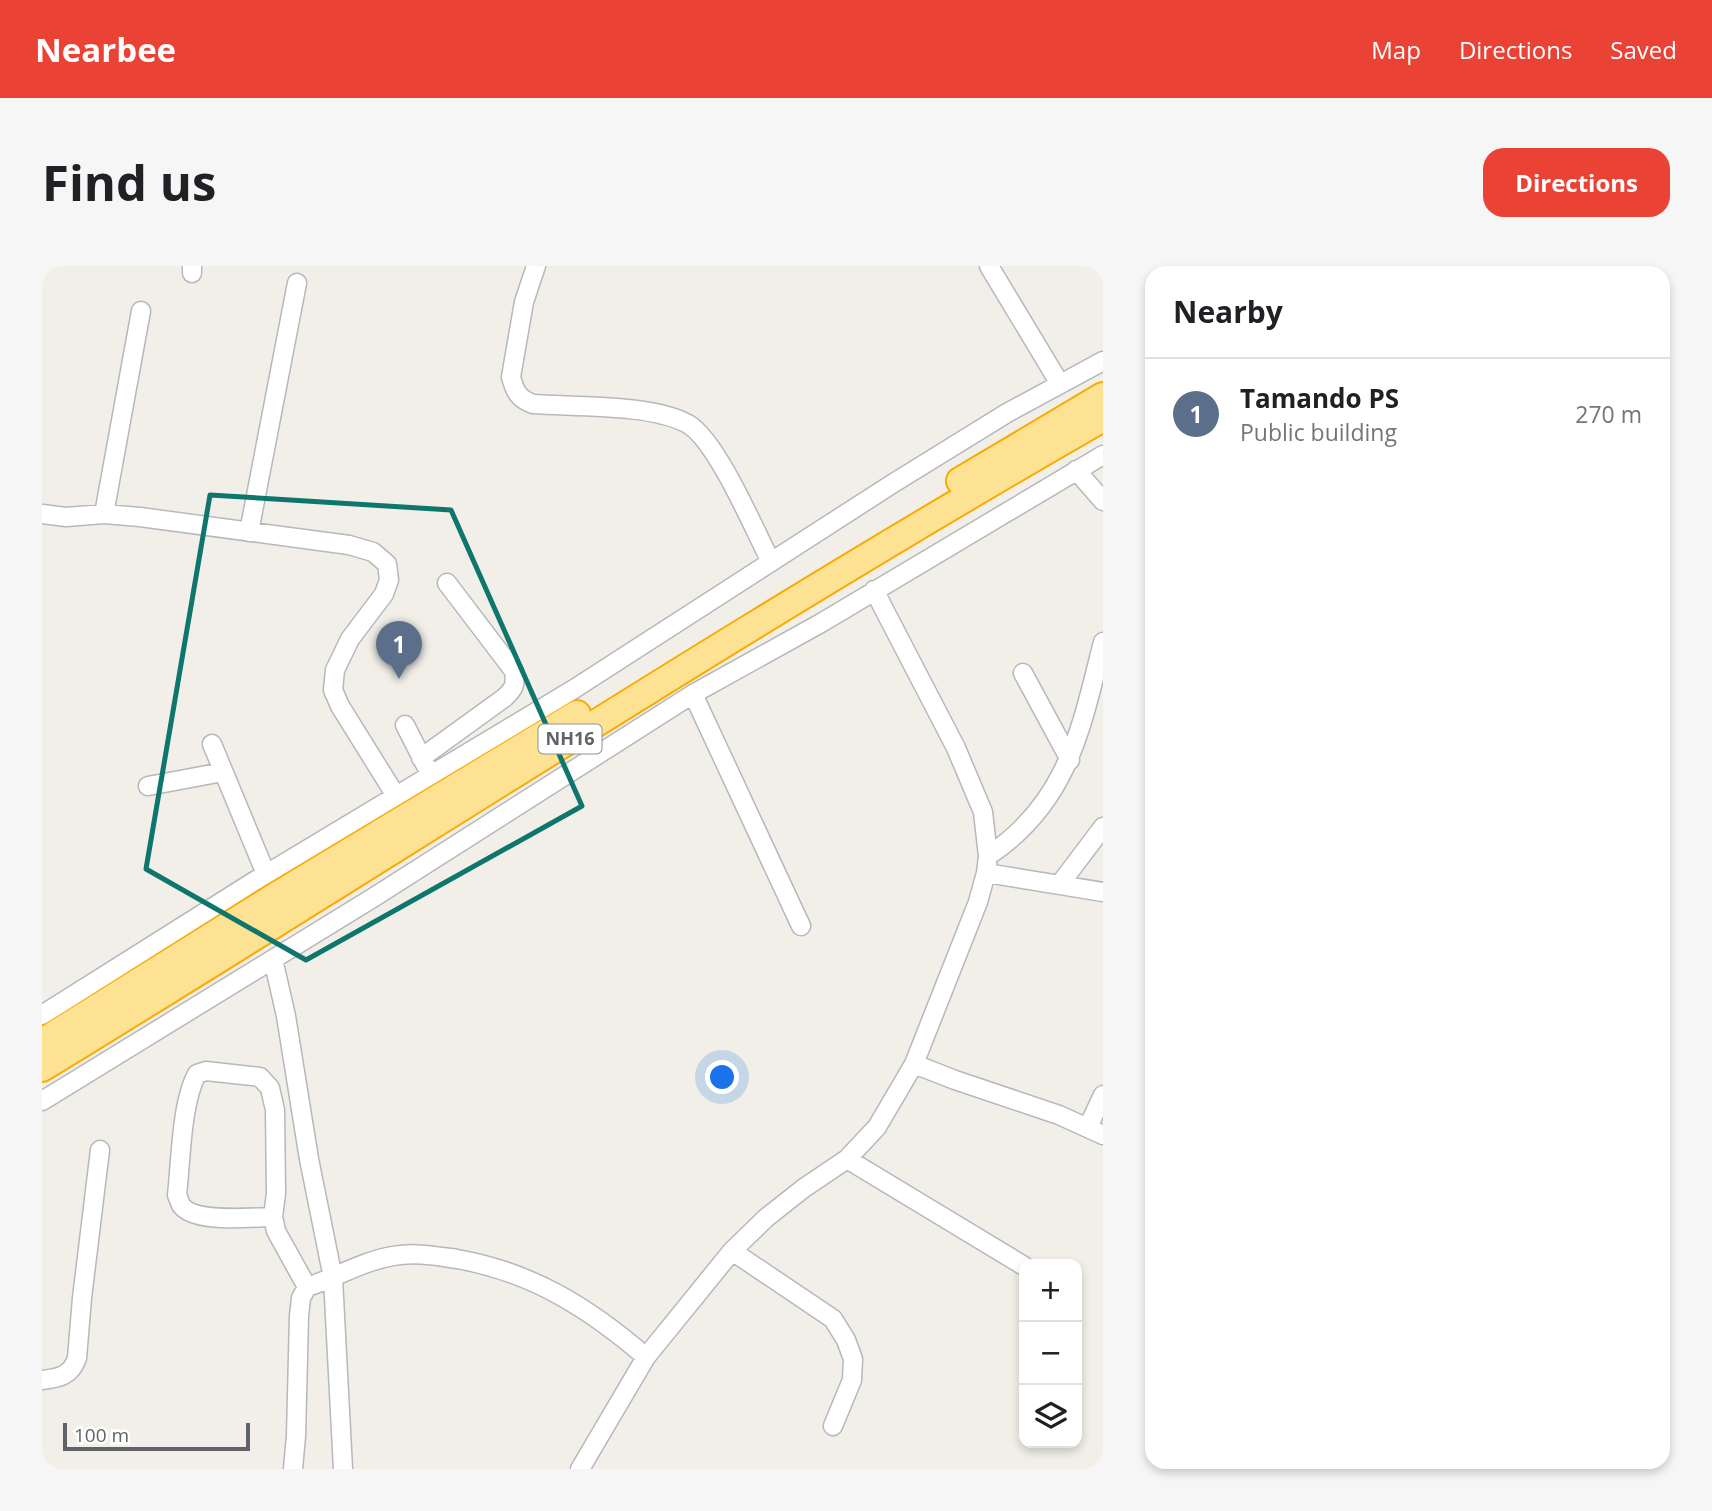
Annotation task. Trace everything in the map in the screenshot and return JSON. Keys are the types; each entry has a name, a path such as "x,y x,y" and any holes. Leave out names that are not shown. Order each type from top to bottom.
{"highway":[{"name":"NH16","path":"42,1042 274,897 1103,396"},
{"name":"NH16","path":"42,1068 830,579 1103,418"}],"street":[{"path":"535,266 524,302 511,377 514,389 522,400 533,404 644,411 673,417 690,425 711,446 771,562"},
{"path":"989,266 1060,384"},
{"path":"249,532 297,284"},
{"path":"104,514 141,311"},
{"path":"42,1015 267,874 574,689 1007,413 1103,361"},
{"path":"42,1101 693,694 1103,455"},
{"path":"1076,470 1103,501"},
{"path":"42,514 66,517 104,514 349,545 373,552 387,564 389,580 384,594 350,639 335,670 333,690 396,796"},
{"path":"421,758 513,691 516,683 514,671 447,583"},
{"path":"580,1469 646,1357 732,1251 804,1188 848,1159 877,1127 914,1064 978,902 987,865 983,811 956,748 874,590"},
{"path":"987,865 1037,811 1070,760 1103,642"},
{"path":"1023,674 1070,760"},
{"path":"693,694 801,926"},
{"path":"405,725 432,775"},
{"path":"212,744 267,874"},
{"path":"148,786 223,772"},
{"path":"1060,884 1098,843 1103,827"},
{"path":"987,865 1103,892"},
{"path":"273,959 286,1016 309,1159 333,1278 343,1469"},
{"path":"914,1064 1095,1131 1103,1094"},
{"path":"273,1217 210,1217 190,1213 181,1205 177,1195 187,1103 191,1084 197,1074 206,1071 260,1077 270,1087 275,1110 276,1193 273,1217 276,1231 307,1287"},
{"path":"42,1380 62,1377 74,1368 77,1358 100,1150"},
{"path":"848,1159 1019,1263"},
{"path":"732,1251 833,1319 846,1340 853,1359 852,1380 833,1426"},
{"path":"293,1469 301,1298 307,1287 367,1263 391,1256 416,1254 489,1265 521,1276 579,1304 646,1357"}],"highlighted area":[{"path":"210,495 451,510 582,806 306,960 146,869"}],"place":[{"name":"Tamando PS","path":"399,679"}]}
